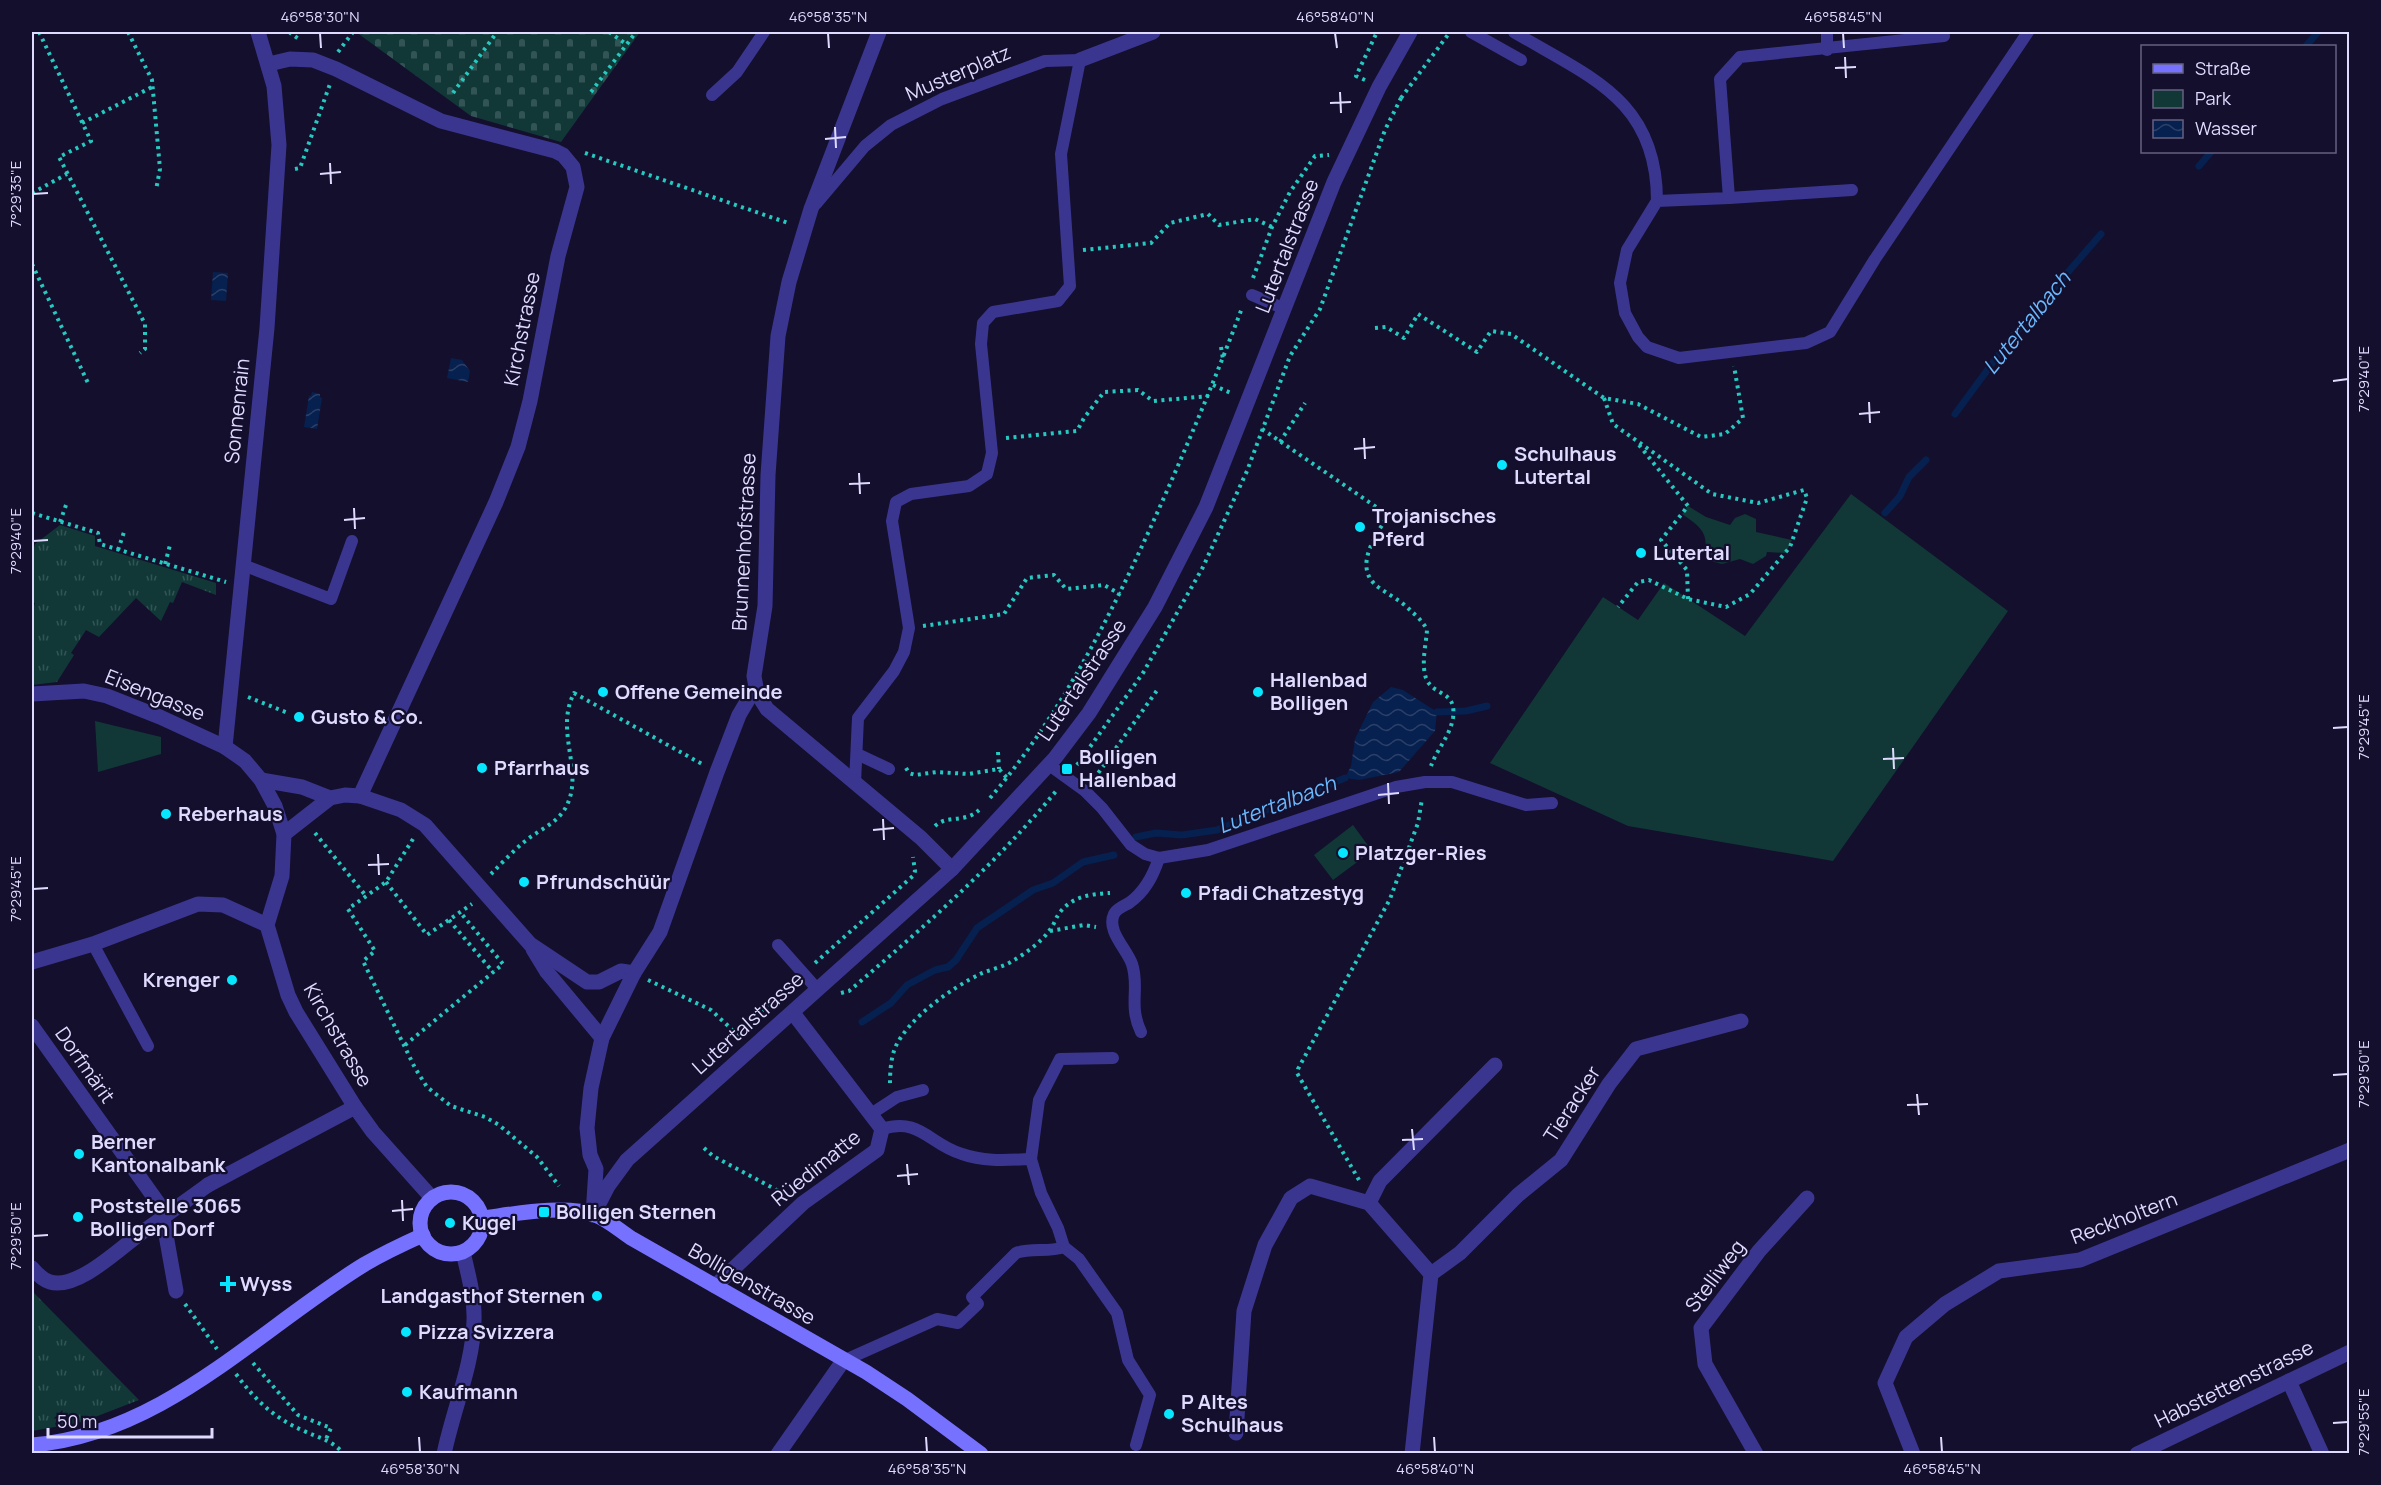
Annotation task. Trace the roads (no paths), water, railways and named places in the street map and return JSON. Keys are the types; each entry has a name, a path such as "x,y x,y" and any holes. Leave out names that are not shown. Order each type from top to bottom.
{"main road":[{"path":"449,1191 459,1192 474,1201 482,1218 480,1234 476,1242 463,1252 447,1254 440,1252 433,1248 423,1236 421,1219 423,1211 432,1198 449,1191"},
{"name":"Bolligenstrasse","path":"482,1218 566,1211 593,1215 843,1361 866,1372 908,1399 981,1454"},
{"path":"32,1445 56,1443 125,1423 181,1394 365,1264 423,1236"}],"street":[{"name":"Sonnenrain","path":"225,747 267,328 277,174 277,107 269,64 258,32"},
{"name":"Musterplatz","path":"1080,60 1153,32"},
{"name":"Lutertalstrasse","path":"593,1215 608,1186 627,1160 951,869 1049,765 1089,713 1123,662 1182,557 1226,461 1347,153 1379,87 1410,32"},
{"name":"Brunnenhofstrasse","path":"593,1215 596,1169 590,1155 587,1128 591,1088 602,1038 634,973 652,946 666,916 739,715 755,688 754,668 765,606 768,475 778,336 789,282 811,209 875,33"},
{"name":"Kirchstrasse","path":"269,64 290,59 303,59 332,67 441,121 555,151 569,161 577,180 576,195 558,256 530,401 512,464 360,795"},
{"path":"755,688 767,709 921,838 951,869"},
{"name":"Eisengasse","path":"32,694 84,691 107,696 225,747"},
{"path":"32,962 93,944 187,907 207,903 223,905 267,926 282,876 284,834 275,806 261,780 245,761 225,747"},
{"path":"261,780 302,787 330,798"},
{"path":"284,834 330,798 345,795 360,795 401,810 419,820 530,944 547,972 602,1038"},
{"name":"Kirchstrasse","path":"267,926 288,995 296,1012 373,1132 432,1198"},
{"path":"530,944 587,982 599,982 621,971 634,973"},
{"name":"Rüedimatte","path":"715,1286 803,1203 876,1150 882,1129 793,1013"},
{"name":"Tieracker","path":"1431,1274 1460,1253 1518,1195 1560,1160 1609,1084 1636,1049 1741,1020"},
{"name":"Dorfmärit","path":"32,1026 161,1207 176,1291"},
{"path":"1369,1203 1380,1180 1496,1065"},
{"path":"32,1268 39,1276 53,1283 74,1281 208,1185 355,1107"},
{"name":"Reckholtern","path":"1913,1454 1885,1383 1906,1337 1945,1304 1999,1271 2080,1260 2349,1150"},
{"path":"1236,1433 1244,1311 1265,1245 1291,1198 1310,1186 1369,1203 1431,1274 1412,1454"},
{"name":"Stelliweg","path":"1756,1454 1705,1364 1701,1328 1760,1251 1807,1198"},
{"path":"444,1454 474,1330 474,1304 463,1252"},
{"name":"Habstettenstrasse","path":"2137,1454 2349,1352"},
{"path":"778,1454 843,1361"},
{"path":"2289,1381 2322,1454"}],"lane":[{"path":"712,95 737,72 764,32"},
{"path":"1471,32 1521,60"},
{"path":"1514,32 1608,87 1635,118 1651,152 1656,176 1657,201 1634,234 1622,266 1622,300 1631,326 1647,347 1679,358 1806,343 1830,332 1875,259 2028,32"},
{"path":"1827,32 1827,50"},
{"path":"1729,198 1720,79 1740,57 1827,50 1944,36"},
{"path":"855,783 858,718 894,671 904,652 909,628 892,521 896,502 911,494 969,486 987,474 992,453 981,344 984,323 993,312 1058,301 1070,286 1061,154 1080,60"},
{"name":"Musterplatz","path":"811,209 866,146 891,125 942,99 1045,61 1080,60"},
{"path":"1657,201 1852,190"},
{"path":"1251,291 1285,309"},
{"path":"243,565 331,599 352,541"},
{"path":"856,754 889,769"},
{"path":"1049,765 1085,791 1102,808 1131,845 1145,854 1159,858 1208,850 1396,787 1425,782 1452,782 1526,806 1552,803"},
{"path":"1141,1032 1134,1015 1133,966 1114,931 1113,920 1116,910 1141,892 1152,878 1159,858"},
{"path":"93,944 148,1046"},
{"path":"778,945 818,990"},
{"path":"1113,1058 1060,1059 1039,1100 1031,1159 1041,1192 1064,1247 1079,1259 1117,1312 1128,1360 1150,1395 1136,1445"},
{"path":"871,1114 893,1099 923,1090"},
{"path":"882,1129 897,1124 912,1126 959,1154 980,1159 1031,1159"},
{"path":"843,1361 937,1319 958,1323 978,1304 972,1297 1016,1253 1024,1250 1054,1251 1064,1247"}],"water":[{"path":"213,272 228,273 226,301 211,300"},
{"path":"451,358 462,360 470,371 468,382 447,378"},
{"path":"312,392 320,394 322,398 317,429 304,427 309,396"},
{"path":"1391,687 1403,690 1437,712 1435,731 1399,772 1359,780 1345,778 1351,766 1355,739 1373,702"}],"waterway":[{"path":"2307,45 2318,32"},
{"path":"2199,166 2210,153"},
{"name":"Lutertalbach","path":"1955,414 2011,338 2101,234"},
{"path":"1885,513 1900,496 1909,477 1926,460"},
{"path":"1437,712 1466,711 1487,706"},
{"name":"Lutertalbach","path":"1136,837 1156,833 1182,835 1217,830 1345,778"},
{"path":"862,1022 891,1003 907,985 935,970 948,967 956,960 977,928 1033,890 1053,883 1083,862 1114,855"}],"place":[{"name":"Schulhaus Lutertal","path":"1502,465"},
{"name":"Trojanisches Pferd","path":"1360,527"},
{"name":"Lutertal","path":"1641,553"},
{"name":"Offene Gemeinde","path":"603,692"},
{"name":"Hallenbad Bolligen","path":"1258,692"},
{"name":"Gusto & Co.","path":"299,717"},
{"name":"Pfarrhaus","path":"482,768"},
{"name":"Bolligen Hallenbad","path":"1067,769"},
{"name":"Reberhaus","path":"166,814"},
{"name":"Platzger-Ries","path":"1343,853"},
{"name":"Pfrundschüür","path":"524,882"},
{"name":"Pfadi Chatzestyg","path":"1186,893"},
{"name":"Krenger","path":"232,980"},
{"name":"Berner Kantonalbank","path":"79,1154"},
{"name":"Bolligen Sternen","path":"544,1212"},
{"name":"Poststelle 3065 Bolligen Dorf","path":"78,1217"},
{"name":"Kugel","path":"450,1223"},
{"name":"Wyss","path":"228,1284"},
{"name":"Landgasthof Sternen","path":"597,1296"},
{"name":"Pizza Svizzera","path":"406,1332"},
{"name":"Kaufmann","path":"407,1392"},
{"name":"P Altes Schulhaus","path":"1169,1414"}]}
